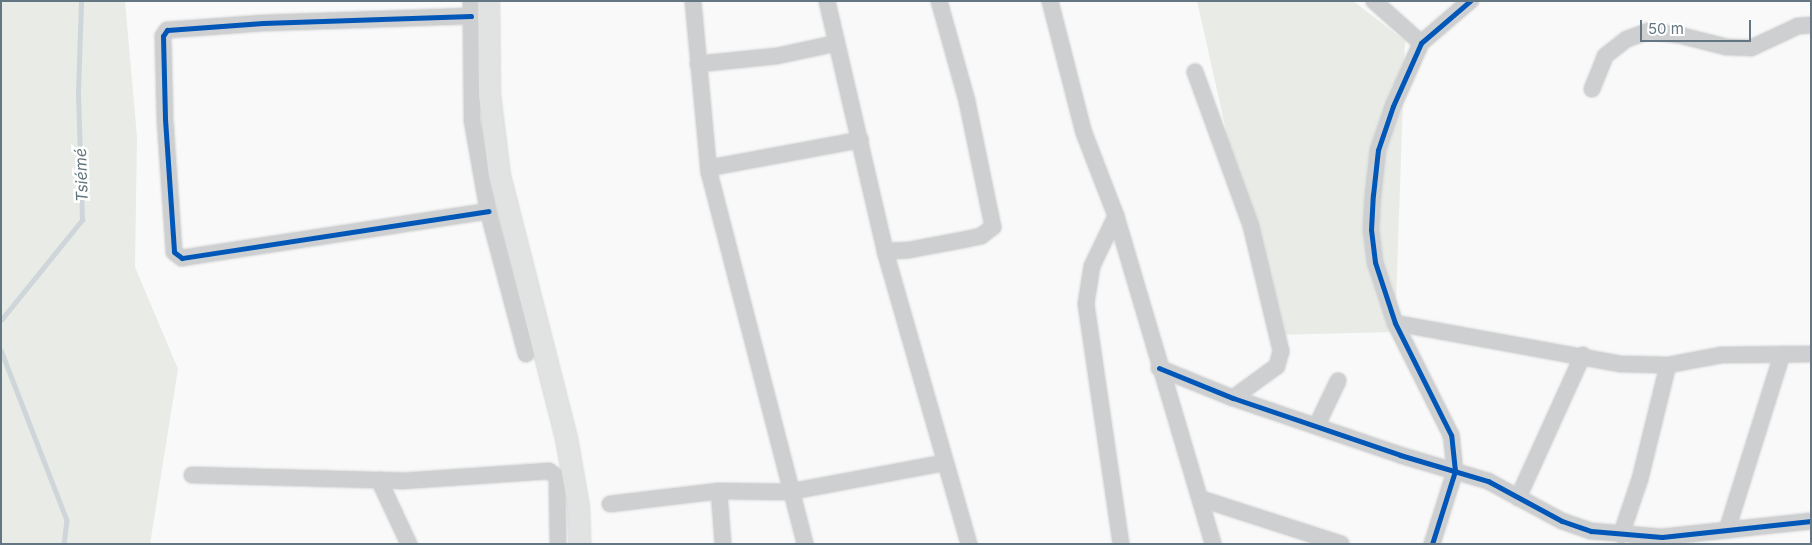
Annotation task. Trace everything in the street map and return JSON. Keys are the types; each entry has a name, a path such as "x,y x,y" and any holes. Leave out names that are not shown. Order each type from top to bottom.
{"main road":[{"path":"488,1 489,94 498,175 566,438 578,506 579,544"}],"street":[{"path":"692,1 709,168 789,492 805,544"},
{"path":"827,1 885,251 944,463 969,544"},
{"path":"885,251 910,250 974,237 993,227 967,102 939,1"},
{"path":"1050,1 1084,133 1116,216 1159,368 1178,414 1213,544"},
{"path":"1374,1 1421,43"},
{"path":"1432,544 1455,471 1448,427 1395,323 1375,262 1370,230 1378,150 1393,106 1421,43 1470,1"},
{"path":"488,211 182,258 174,252 165,119 164,32 471,8 472,120 488,211 526,354"},
{"path":"1592,89 1605,56 1628,39 1649,31 1679,35 1726,47 1751,48 1798,26 1811,25"},
{"path":"698,64 777,56 837,44"},
{"path":"1195,72 1250,226 1281,351 1277,366 1233,398"},
{"path":"709,168 860,140"},
{"path":"1116,216 1092,266 1086,304 1121,544"},
{"path":"1395,323 1583,355 1621,364 1668,365 1722,355 1811,354"},
{"path":"1727,530 1782,354"},
{"path":"1518,498 1583,355"},
{"path":"1621,535 1640,480 1668,365"},
{"path":"1159,368 1233,398 1317,425 1400,455 1488,481 1518,498 1590,531 1668,540 1727,530 1811,520"},
{"path":"1317,425 1338,381"},
{"path":"610,504 719,491 789,492 944,463"},
{"path":"192,475 379,480 554,473 557,477 558,544"},
{"path":"379,480 409,544"},
{"path":"719,491 723,544"},
{"path":"1202,499 1341,544"}],"shaded area":[{"path":"1,1 125,1 137,137 135,267 178,369 150,544 1,544"},
{"path":"1197,1 1353,1 1405,41 1395,332 1272,335"}],"waterway":[{"name":"Tsiémé","path":"1,320 82,220 78,92 81,1"},
{"name":"Tsiémé","path":"1,350 67,520 64,544"}],"cycle path":[{"path":"1432,544 1455,471 1451,435 1395,323 1375,262 1371,230 1373,195 1378,150 1393,106 1421,43 1470,1"},
{"path":"471,16 263,23 167,30 163,36 165,119 174,252 182,258 488,211"},
{"path":"1159,368 1233,398 1400,455 1488,481 1562,521 1591,531 1662,537 1811,521"}]}
